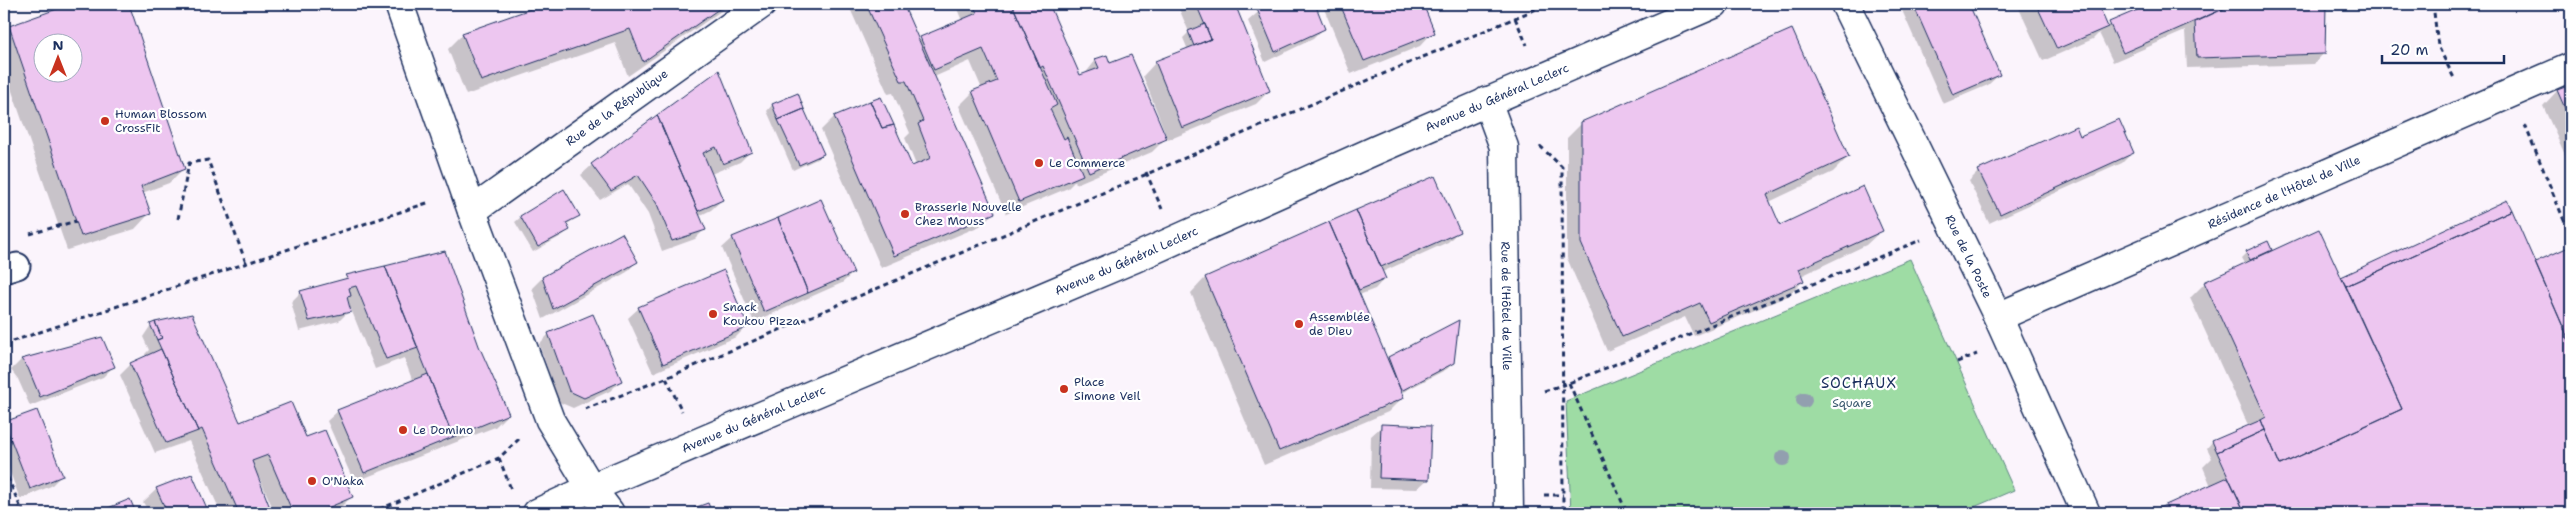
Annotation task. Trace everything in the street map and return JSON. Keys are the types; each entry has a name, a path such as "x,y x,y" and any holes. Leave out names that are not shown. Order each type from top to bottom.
{"street":[{"path":"399,4 550,420 591,488 610,513"},
{"name":"Rue de la République","path":"469,201 762,4"},
{"name":"Avenue du Général Leclerc","path":"537,513 591,488 1135,258 1487,101 1714,4"},
{"name":"Rue de la Poste","path":"1845,4 1998,317 2086,513"},
{"name":"Résidence de l'Hôtel de Ville","path":"1998,317 2472,112 2571,67"},
{"name":"Rue de l'Hôtel de Ville","path":"1487,101 1504,148 1509,513"}],"path":[{"path":"371,513 499,458 532,427 666,378 1548,4"},
{"path":"2433,4 2438,46 2472,112"},
{"path":"2513,94 2568,230 2571,229"},
{"path":"1504,148 1532,139 1562,167 1561,385 1563,513"},
{"path":"178,219 189,163 208,160 246,263"},
{"path":"4,344 246,263 469,201"},
{"path":"25,235 76,221"},
{"path":"1508,393 1534,394 1569,383 1954,227"},
{"path":"1569,383 1627,513"},
{"path":"499,458 513,495"},
{"path":"4,468 23,513"}],"green space":[{"name":"Square","path":"1910,259 2014,490 1960,513 1571,513 1566,401"}],"building":[{"name":"Human Blossom CrossFit","path":"71,4 129,4 185,169 141,186 151,214 81,236 9,26"},
{"path":"545,4 726,4 643,62 630,29 481,81 462,33"},
{"path":"866,4 903,4 995,213 894,256 834,116 870,101 882,128 894,125 912,166 931,158 918,124 923,121 906,81 901,81"},
{"path":"973,4 1012,4 1057,105 1050,109 1064,139 1067,137 1083,175 1019,202 972,91 997,81 983,49 934,70 920,37 977,13"},
{"path":"1012,4 1049,4 1080,75 1099,68 1095,59 1107,55 1110,63 1131,55 1167,139 1089,172 1043,66 1040,68"},
{"path":"1196,4 1235,4 1270,91 1182,128 1155,61 1211,39"},
{"path":"1272,4 1315,4 1325,29 1275,52 1257,9"},
{"path":"1340,4 1423,4 1435,33 1364,61"},
{"path":"1913,4 1969,4 2000,75 1953,95"},
{"path":"2036,4 2098,4 2108,27 2057,49"},
{"path":"2151,4 2223,4 2225,8 2123,53 2109,22"},
{"path":"2326,4 2325,54 2197,58 2195,22 2232,5"},
{"path":"1205,24 1211,39 1194,46 1188,31"},
{"path":"1792,29 1849,157 1767,195 1780,225 1863,186 1883,231 1799,269 1804,281 1709,322 1700,303 1622,337 1581,243 1581,122"},
{"path":"719,70 752,152 723,164 716,147 703,153 723,200 698,211 657,115"},
{"path":"2571,85 2571,122 2557,90"},
{"path":"798,93 804,109 778,120 772,104"},
{"path":"881,97 894,125 882,128 870,101"},
{"path":"804,109 824,154 799,165 778,120"},
{"path":"657,115 706,230 672,241 657,204 638,175 611,191 591,164"},
{"path":"2119,119 2134,153 2000,214 1978,170 2076,126 2080,136"},
{"path":"1435,176 1460,232 1381,267 1356,210"},
{"path":"564,189 580,216 566,223 570,230 538,247 520,216"},
{"path":"821,199 854,273 808,293 778,218"},
{"path":"2507,200 2512,210 2346,286 2341,277"},
{"path":"1356,210 1386,279 1359,290 1329,222"},
{"path":"2512,210 2571,345 2571,513 2245,513 2217,452 2265,430 2280,465 2402,409 2346,286"},
{"path":"778,218 808,293 764,312 732,237"},
{"name":"Assemblée de Dieu","path":"1329,222 1404,398 1279,451 1205,277"},
{"path":"2319,229 2402,409 2280,465 2261,420 2266,417 2204,282"},
{"path":"622,233 638,262 553,309 542,277"},
{"path":"2268,241 2272,250 2250,260 2246,251"},
{"path":"2571,246 2571,345 2535,262"},
{"path":"445,251 479,346 509,414 453,437 385,266"},
{"path":"385,266 418,348 386,359 356,286 349,288 351,296 347,297 351,312 309,321 300,291 348,278 346,275"},
{"path":"724,270 748,327 663,364 638,307"},
{"path":"192,314 240,422 291,402 306,437 325,430 353,497 316,513 293,513 268,455 252,461 272,513 239,513 202,429 198,431 157,340 162,338 155,322"},
{"path":"593,314 622,381 584,398 569,391 548,333"},
{"path":"1459,320 1454,363 1401,391 1388,357"},
{"path":"155,322 162,338 157,340 150,324"},
{"path":"102,337 115,367 40,397 28,368 21,359"},
{"path":"161,349 198,431 166,443 130,363"},
{"path":"428,374 453,437 364,473 337,410"},
{"path":"37,410 63,476 30,489 4,422"},
{"path":"2261,420 2265,430 2217,452 2212,441"},
{"path":"1381,424 1431,426 1429,480 1379,478"},
{"path":"192,474 209,513 152,513 165,508 156,488"},
{"path":"2228,477 2245,513 2150,512"},
{"path":"130,499 136,513 96,513"},
{"path":"708,503 712,513 680,513"}],"place":[{"name":"Human Blossom CrossFit","path":"105,121"},
{"name":"Le Commerce","path":"1039,163"},
{"name":"Brasserie Nouvelle Chez Mouss","path":"905,214"},
{"name":"Snack Koukou Pizza","path":"713,314"},
{"name":"Assemblée de Dieu","path":"1299,324"},
{"name":"Place Simone Veil","path":"1064,389"},
{"name":"Le Domino","path":"403,430"},
{"name":"O'Naka","path":"312,481"}],"district":[{"name":"SOCHAUX","path":"1859,383"}]}
